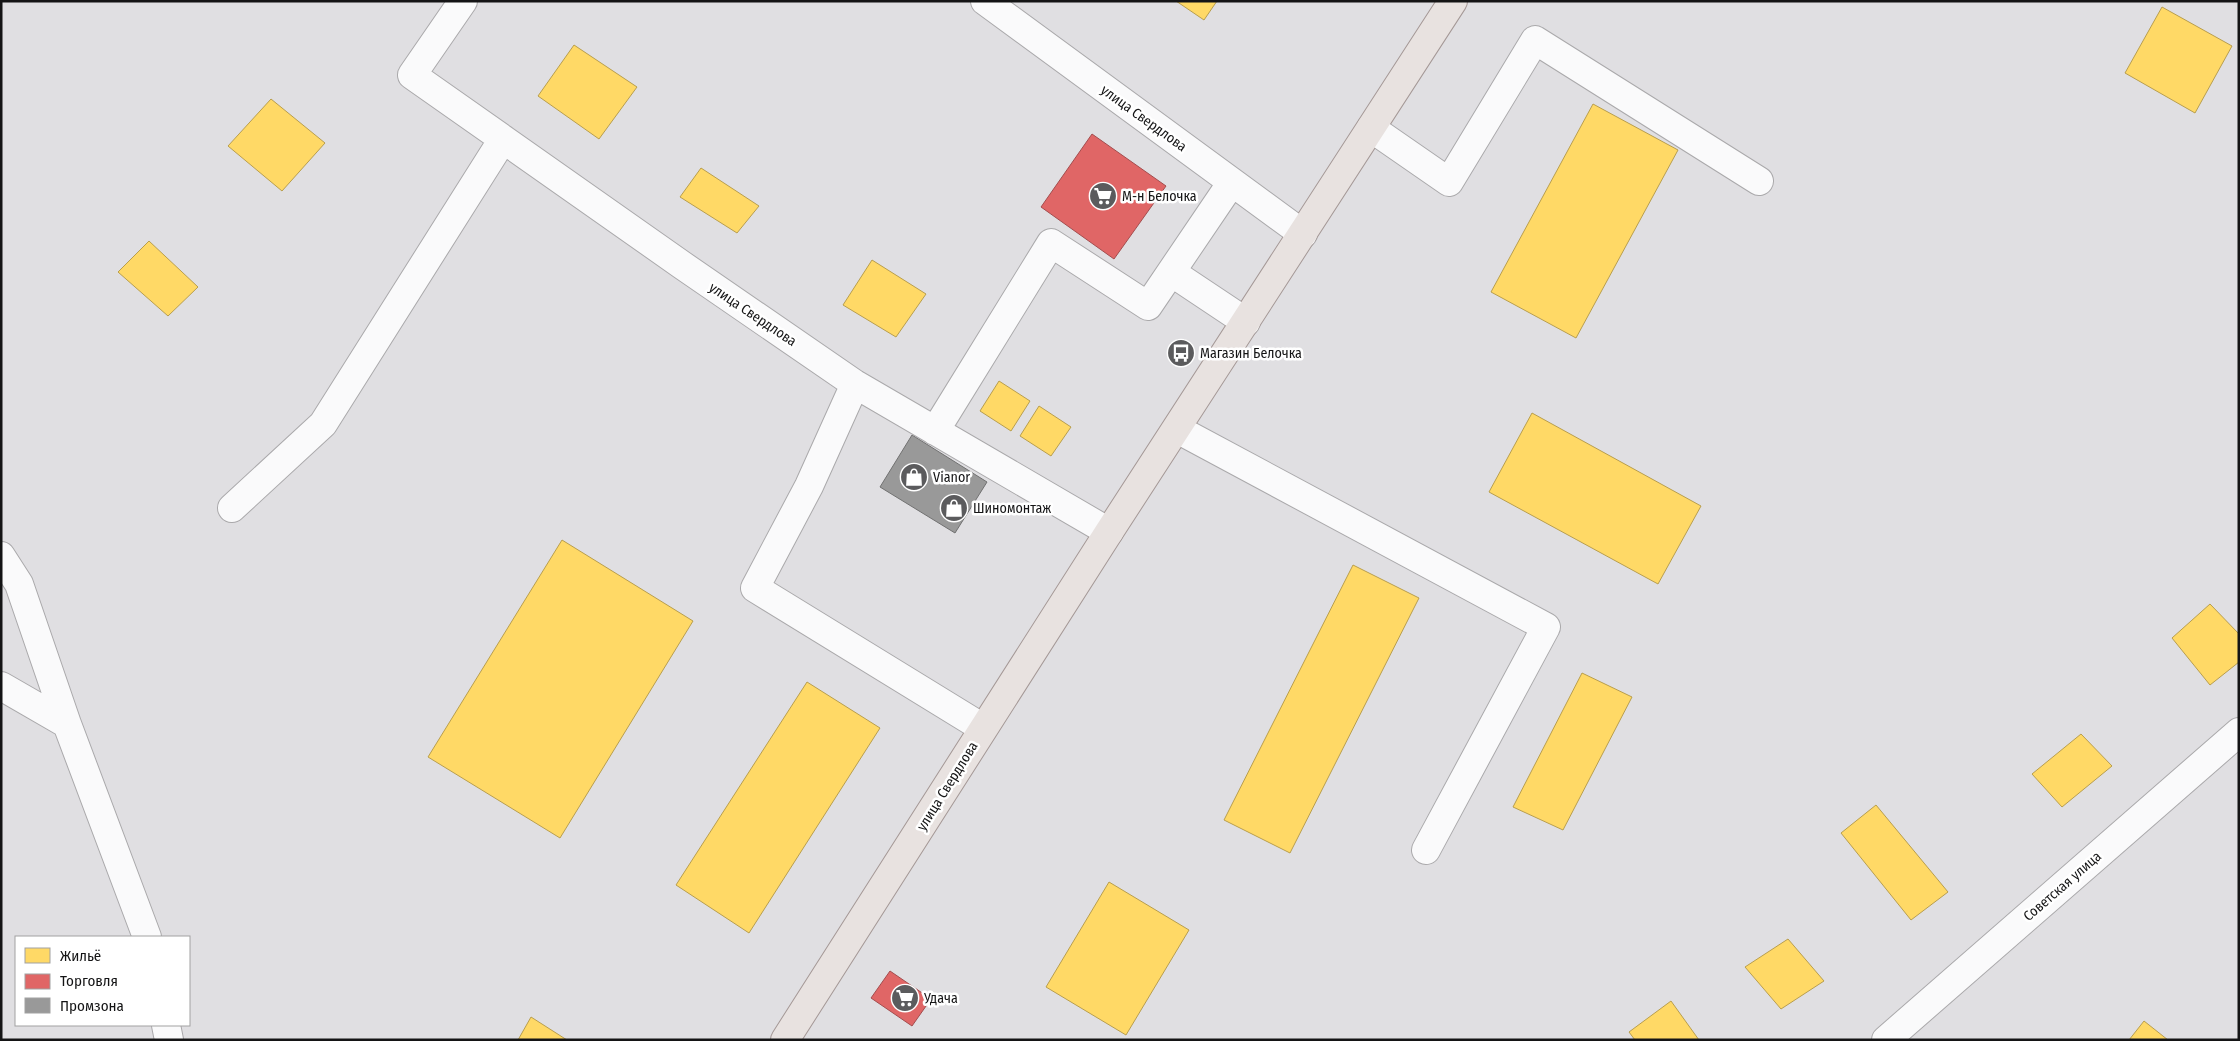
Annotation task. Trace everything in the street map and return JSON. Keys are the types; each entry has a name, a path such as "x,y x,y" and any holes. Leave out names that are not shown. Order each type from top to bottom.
{"main road":[{"name":"улица Свердлова","path":"786,1040 983,728 1453,1"}],"street":[{"name":"улица Свердлова","path":"463,1 412,74 855,384 1109,532"},
{"name":"улица Свердлова","path":"986,1 1303,234"},
{"path":"1371,128 1450,182 1535,40 1759,181"},
{"path":"232,508 323,424 503,139"},
{"path":"936,431 1051,243 1148,306 1232,182"},
{"path":"1171,272 1246,322"},
{"path":"855,384 809,486 755,588 983,728"},
{"path":"1177,429 1546,626 1426,850"},
{"path":"1,556 19,584 67,724 147,936"},
{"path":"1,686 67,724"},
{"name":"Советская улица","path":"1886,1040 2239,732"},
{"path":"166,1026 169,1040"}],"building: Жильё":[{"path":"1176,1 1217,1 1204,20"},
{"path":"2162,7 2232,46 2195,113 2125,73"},
{"path":"574,45 637,87 599,139 538,96"},
{"path":"271,99 325,143 282,191 228,146"},
{"path":"1593,104 1678,150 1576,338 1491,292"},
{"path":"701,168 759,206 737,233 680,197"},
{"path":"149,241 198,287 168,316 118,272"},
{"path":"872,260 926,294 896,337 843,305"},
{"path":"999,381 1030,401 1011,431 980,411"},
{"path":"1039,406 1071,427 1051,456 1020,436"},
{"path":"1532,413 1701,506 1658,584 1489,492"},
{"path":"562,540 693,621 560,838 428,757"},
{"path":"1353,565 1419,598 1290,853 1224,820"},
{"path":"2210,604 2239,634 2239,662 2210,685 2172,638"},
{"path":"1582,673 1632,697 1563,830 1513,807"},
{"path":"807,682 880,728 749,933 676,885"},
{"path":"2081,734 2112,766 2062,807 2032,774"},
{"path":"1876,805 1948,892 1911,920 1841,833"},
{"path":"1109,882 1189,930 1126,1035 1046,987"},
{"path":"1788,939 1824,981 1781,1009 1745,967"},
{"path":"1671,1001 1699,1040 1635,1040 1629,1032"},
{"path":"531,1017 567,1040 518,1040"},
{"path":"2144,1021 2168,1040 2129,1040"}],"building: Торговля":[{"name":"М-н Белочка","path":"1092,134 1166,186 1114,259 1041,207"},
{"path":"890,971 931,999 912,1026 871,998"}],"building: Промзона":[{"path":"912,435 987,482 955,533 880,487"}],"place":[{"name":"М-н Белочка","path":"1103,196"},
{"name":"Магазин Белочка","path":"1181,353"},
{"name":"Vianor","path":"914,477"},
{"name":"Шиномонтаж","path":"954,508"},
{"name":"Удача","path":"905,998"}]}
